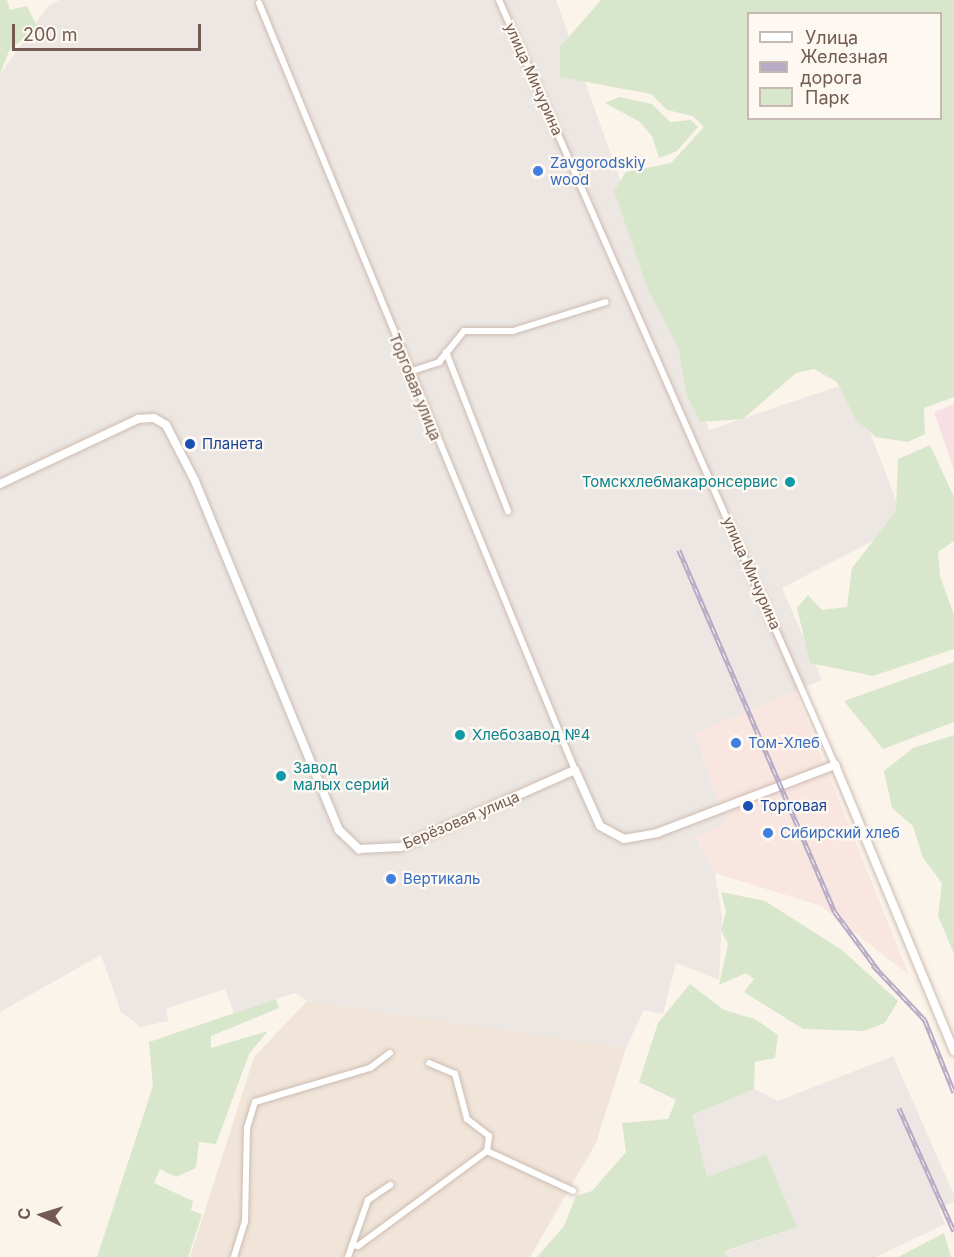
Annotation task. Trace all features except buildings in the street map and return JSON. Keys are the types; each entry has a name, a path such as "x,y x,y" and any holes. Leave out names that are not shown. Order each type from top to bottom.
{"street":[{"name":"улица Мичурина","path":"499,0 835,765 954,1050"},
{"name":"Торговая улица","path":"259,3 575,770"},
{"path":"410,372 439,362 464,331 513,331 606,302"},
{"path":"446,352 508,511"},
{"name":"Берёзовая улица","path":"0,484 138,419 161,421 195,481 349,844 370,851 401,847 575,770"},
{"path":"575,770 600,826 624,840 657,833 835,765"},
{"path":"234,1257 244,1222 247,1138 255,1102 370,1068 390,1053"},
{"path":"352,1245 358,1246 487,1151 489,1136 467,1119 455,1074 429,1063"},
{"path":"487,1151 573,1191"},
{"path":"348,1257 368,1200 390,1185"}],"shaded area":[{"path":"59,0 556,0 709,430 851,382 905,524 782,588 822,680 695,733 726,824 696,837 715,873 722,917 719,980 676,963 663,1014 644,1010 626,1048 307,1001 295,993 234,1013 225,989 166,1009 168,1021 141,1027 121,1012 101,955 0,1012 0,75 47,7"},
{"path":"954,404 954,470 934,412"},
{"path":"795,691 909,975 821,906 715,873 696,836 726,824 695,733"},
{"path":"307,1001 626,1048 596,1143 530,1257 190,1257 254,1057"},
{"path":"893,1056 954,1195 954,1201 939,1209 945,1224 876,1257 726,1257 724,1252 797,1227 707,1178 692,1115 754,1089 778,1101"}],"green space":[{"path":"0,0 7,0 10,10 27,6 37,26 9,51 0,74"},
{"path":"601,0 954,0 954,397 924,408 925,434 908,442 876,437 856,420 837,382 814,369 796,373 743,419 700,422 687,396 678,347 648,290 614,191 626,172 671,163 704,127 693,116 667,110 651,94 560,77 560,47"},
{"path":"619,97 652,104 670,122 691,120 698,127 677,151 659,158 652,136 640,122 605,103"},
{"path":"930,445 954,497 954,541 938,552 940,576 954,615 954,649 873,676 810,663 797,608 808,595 822,610 847,607 852,568 896,511 898,459"},
{"path":"954,662 954,722 883,749 844,701"},
{"path":"954,735 954,954 938,916 942,883 923,858 913,826 892,808 884,771 913,748"},
{"path":"721,892 765,901 842,950 898,1001 885,1023 864,1031 803,1029 744,992 754,979 746,973 719,985 728,944 721,930 726,912"},
{"path":"690,984 724,1010 755,1019 778,1035 775,1058 755,1062 754,1089 692,1115 707,1177 766,1155 797,1227 725,1251 726,1257 537,1257 564,1226 576,1196 592,1191 626,1152 622,1123 668,1119 676,1100 639,1082 658,1023"},
{"path":"276,999 279,1008 211,1036 211,1048 268,1031 249,1054 216,1144 199,1142 196,1168 176,1177 160,1169 154,1183 193,1201 191,1210 202,1215 188,1257 97,1257 153,1086 149,1042"},
{"path":"944,1233 951,1257 898,1257"}],"railway":[{"path":"679,550 835,912 878,970"},
{"path":"873,965 925,1020 954,1092"},
{"path":"899,1108 954,1231"}],"place":[{"name":"Zavgorodskiy wood","path":"538,171"},
{"name":"Планета","path":"190,444"},
{"name":"Томскхлебмакаронсервис","path":"790,482"},
{"name":"Хлебозавод №4","path":"460,735"},
{"name":"Том-Хлеб","path":"736,743"},
{"name":"Завод малых серий","path":"281,776"},
{"name":"Торговая","path":"748,806"},
{"name":"Сибирский хлеб","path":"768,833"},
{"name":"Вертикаль","path":"391,879"}]}
